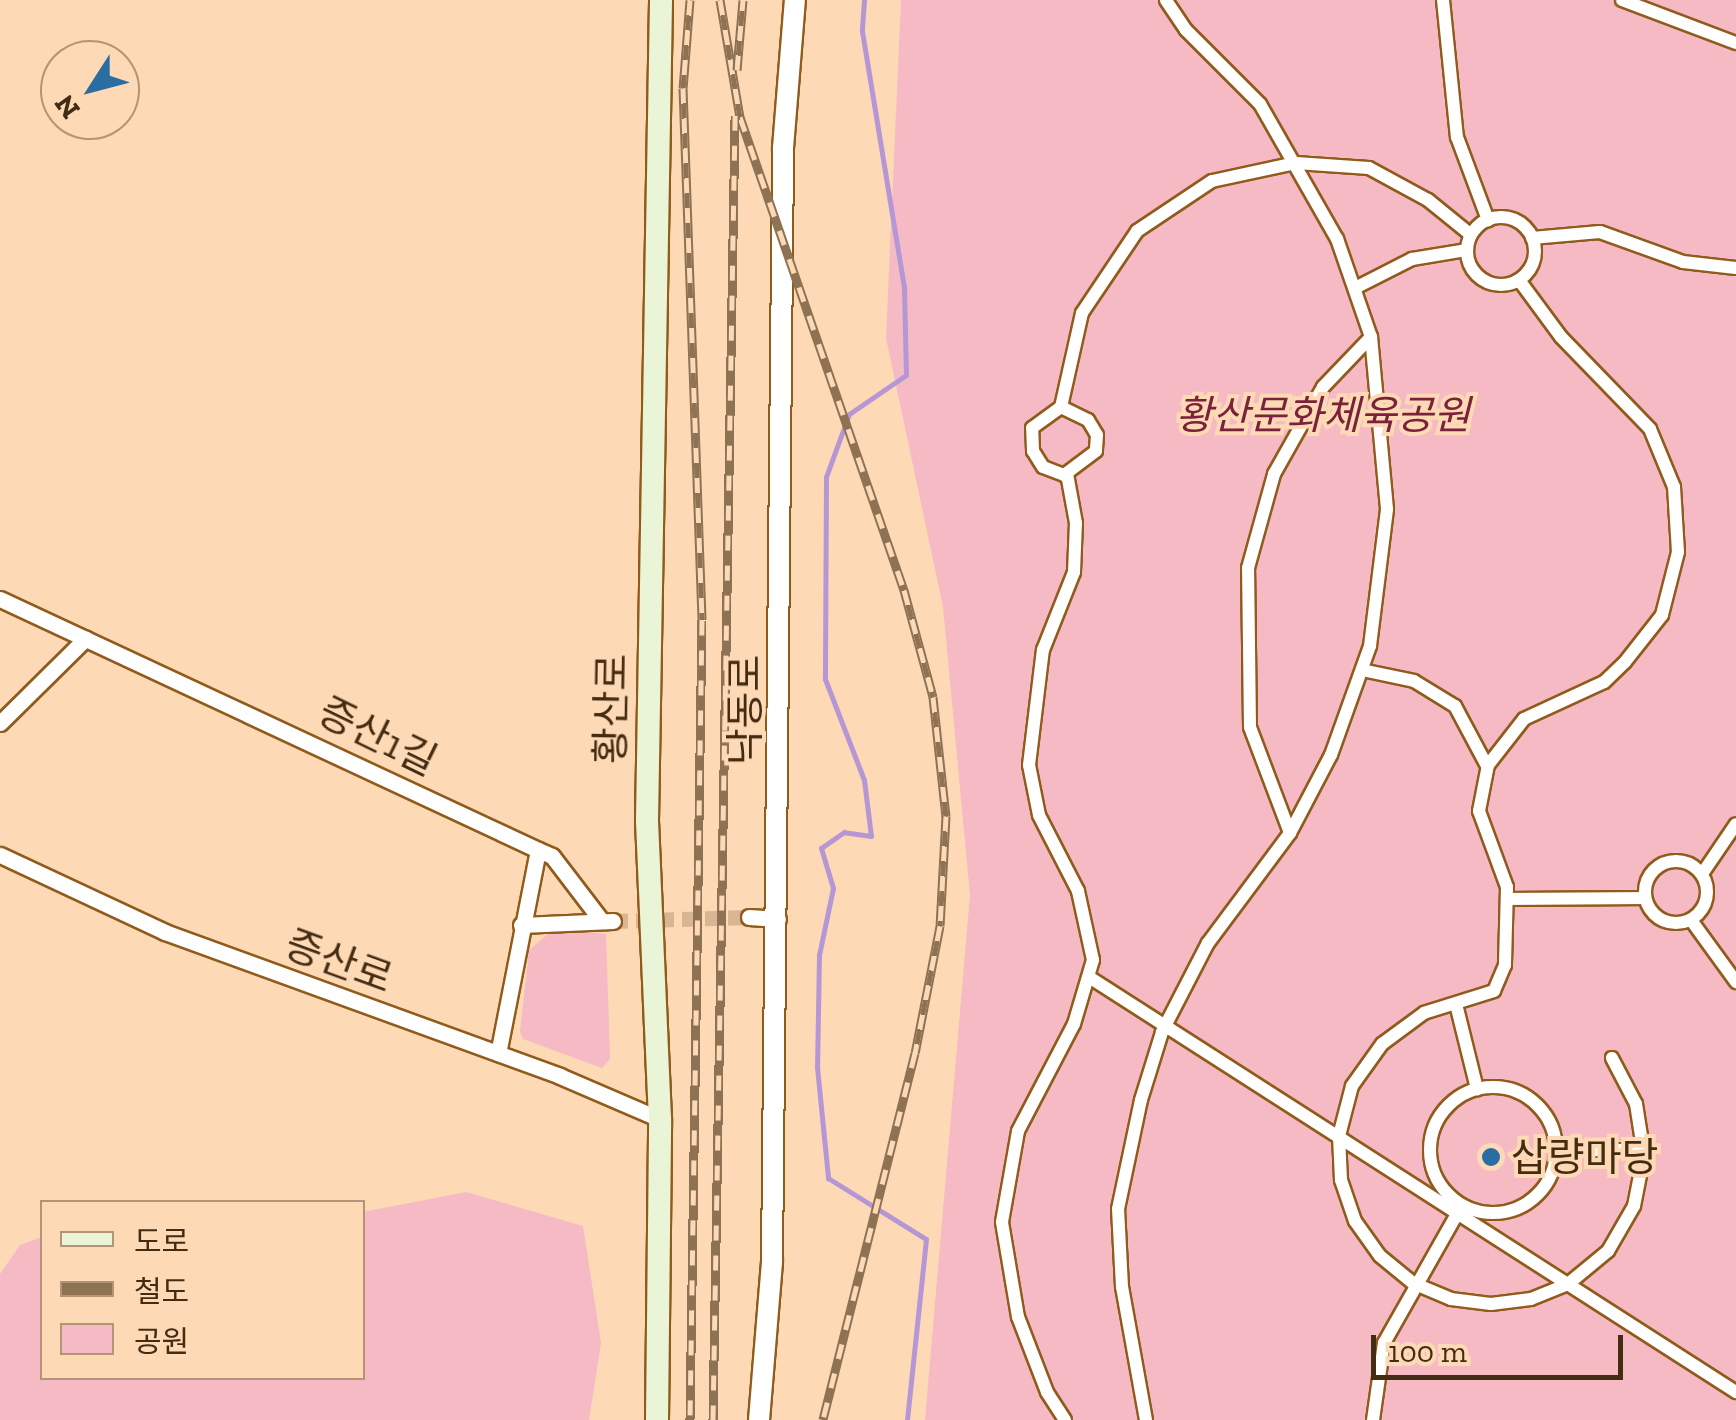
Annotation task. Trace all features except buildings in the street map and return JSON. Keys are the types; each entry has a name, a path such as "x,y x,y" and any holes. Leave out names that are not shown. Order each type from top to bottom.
{"main road":[{"name":"황산로","path":"658,1420 660,1119 647,820 661,0"}],"street":[{"name":"낙동로","path":"760,1420 772,1262 783,148 794,0"},
{"path":"1146,1420 1122,1287 1118,1209 1141,1100 1165,1027 1208,943 1290,833 1331,754 1362,670 1387,508 1371,337 1358,287 1296,162 1260,104 1186,30 1166,0"},
{"path":"1443,0 1457,137 1488,220"},
{"path":"1622,0 1736,42"},
{"path":"1061,408 1082,313 1138,231 1212,181 1296,162 1369,168 1428,200 1471,235"},
{"path":"1488,220 1516,221 1532,238 1534,260 1519,280 1500,286 1480,278 1467,250 1471,235 1488,220"},
{"path":"1532,238 1600,232 1683,262 1736,268"},
{"path":"1358,287 1412,259 1467,250"},
{"path":"1519,280 1561,337 1650,429 1674,486 1678,552 1662,615 1626,662 1604,682 1524,719 1487,766 1479,811 1508,900 1510,940 1494,991 1424,1013 1382,1044 1352,1086 1338,1136 1341,1180 1355,1220 1380,1256 1414,1283 1451,1299 1491,1304 1530,1300 1568,1284 1608,1251 1634,1206 1644,1150 1636,1104 1612,1058"},
{"path":"1290,833 1250,727 1248,568 1274,474 1324,386 1371,337"},
{"path":"1061,408 1088,420 1096,435 1096,451 1067,474 1043,467 1031,438 1041,417 1061,408"},
{"path":"1065,1420 1046,1392 1018,1317 1002,1222 1018,1130 1074,1024 1088,977 1088,924 1039,814 1028,765 1039,668 1074,572 1076,523 1067,474"},
{"name":"증산1길","path":"0,599 552,856 607,921 521,925"},
{"path":"0,723 86,638"},
{"path":"1362,670 1414,681 1455,706 1487,766"},
{"path":"1702,874 1686,862 1666,862 1650,874 1645,898 1660,919 1690,920 1705,905 1702,874 1736,824"},
{"path":"498,1053 538,850"},
{"name":"증산로","path":"0,855 165,932 498,1053 660,1119"},
{"path":"1508,900 1645,898"},
{"path":"750,918 778,919"},
{"path":"1690,920 1736,982"},
{"path":"1088,977 1736,1392"},
{"path":"1456,1004 1477,1089"},
{"path":"1477,1089 1524,1095 1541,1109 1557,1150 1544,1188 1509,1212 1468,1208 1451,1197 1438,1181 1430,1141 1448,1105 1477,1089"},
{"path":"1557,1150 1644,1150"},
{"path":"1373,1420 1375,1371 1414,1283 1457,1214"}],"green space":[{"name":"황산문화체육공원","path":"901,0 1736,0 1736,1420 925,1420 970,895 943,607 886,338"},
{"path":"555,928 606,934 610,1059 602,1068 523,1039 520,1032 529,950"},
{"path":"466,1192 583,1226 601,1343 589,1420 0,1420 0,1274 20,1245 40,1238 40,1380 365,1380 365,1212"}],"waterway":[{"path":"864,0 862,31 904,287 906,375 849,414 826,477 825,679 864,780 871,836 844,832 821,848 833,888 819,955 817,1067 828,1178 926,1239 907,1420"}],"tunnel":[{"path":"613,921 749,917"}],"railway":[{"path":"690,0 683,88 702,620 690,1420"},
{"path":"720,0 740,117 904,590 933,697 946,816 940,926 915,1053 823,1420"},
{"path":"737,70 743,0"},
{"path":"713,1420 735,115"}],"place":[{"name":"삽량마당","path":"1491,1157"}]}
